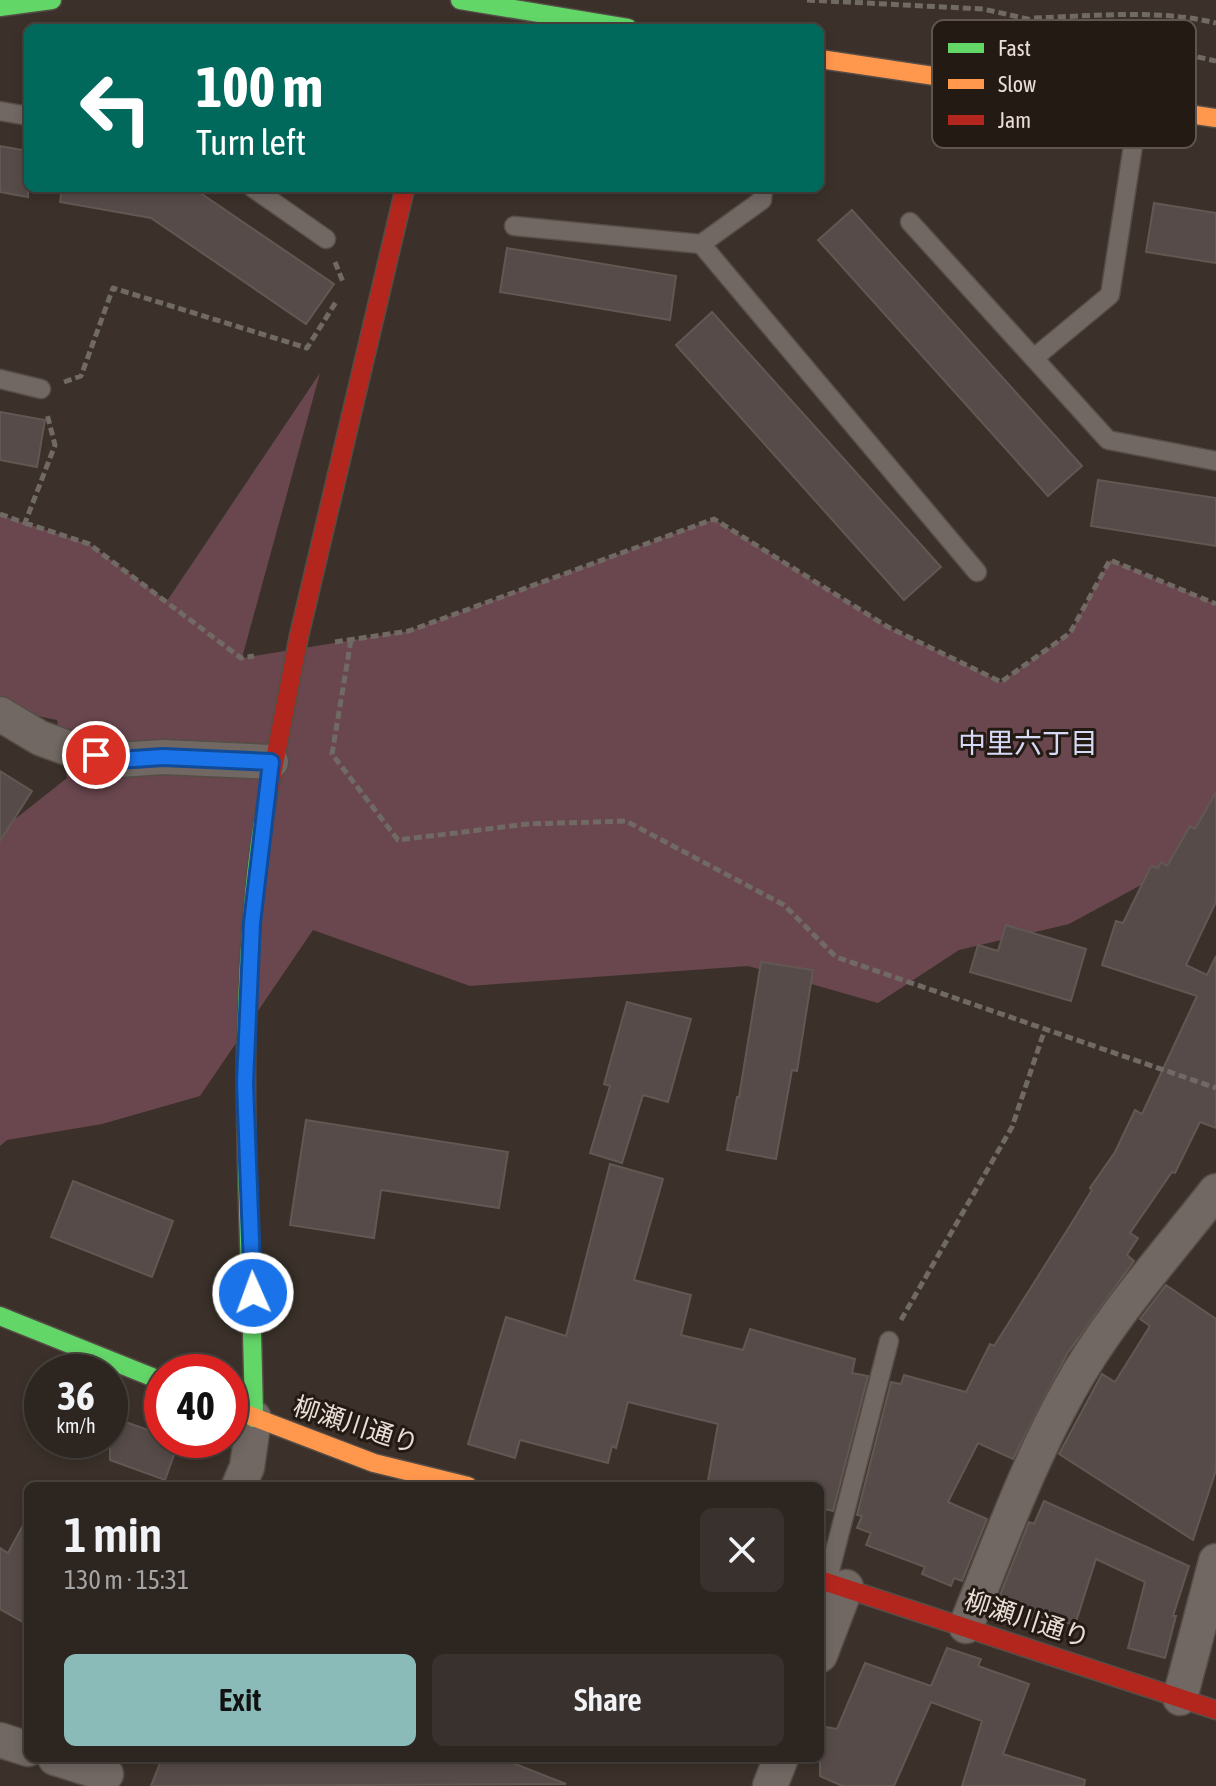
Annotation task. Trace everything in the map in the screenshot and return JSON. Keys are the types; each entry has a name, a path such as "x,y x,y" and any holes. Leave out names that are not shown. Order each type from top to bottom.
{"street":[{"path":"0,7 52,0"},
{"path":"460,0 604,24"},
{"path":"824,60 932,76"},
{"path":"1196,115 1216,118"},
{"path":"243,1354 245,1083 252,923 271,762 404,192"},
{"path":"0,714 40,738 73,750 119,760 163,757 271,762"},
{"path":"966,1626 1026,1480 1068,1390 1142,1282 1216,1191"},
{"path":"0,1316 144,1374"},
{"name":"柳瀬川通り","path":"248,1415 374,1463 452,1482"},
{"path":"241,1482 247,1467 246,1458"},
{"path":"1180,1698 1216,1561"},
{"path":"824,1629 831,1583"},
{"name":"柳瀬川通り","path":"831,1583 1216,1710"},
{"path":"0,1740 24,1748"},
{"path":"69,1762 107,1773"},
{"path":"770,1786 779,1762"}],"lane":[{"path":"0,111 24,115"},
{"path":"1034,358 1110,295 1133,148"},
{"path":"259,192 326,239"},
{"path":"514,226 701,244 762,200 763,192"},
{"path":"910,222 1108,440 1216,461"},
{"path":"701,244 977,572"},
{"path":"0,379 41,389"},
{"path":"831,1583 889,1341"}],"path":[{"path":"807,0 983,9 1029,20"},
{"path":"1024,19 1114,15 1200,19 1216,23"},
{"path":"1196,57 1216,61"},
{"path":"326,239 345,288"},
{"path":"25,523 55,445 41,389 81,376 113,288 307,348 337,300"},
{"path":"0,514 89,544 241,658 409,631 714,519 888,627 1001,682 1070,633 1110,560 1216,604"},
{"path":"351,640 332,754 398,840 528,824 626,821 784,905 836,957 1216,1088"},
{"path":"889,1341 1012,1127 1045,1029"}],"shaded area":[{"path":"320,373 242,658 409,631 714,519 888,627 1001,682 1070,633 1110,560 1216,604 1216,834 1165,872 1069,924 959,950 878,1003 748,966 470,986 313,930 200,1096 102,1124 7,1140 0,1146 0,831 67,778 57,720 0,708 0,515 89,544 167,601"}],"building":[{"path":"0,146 24,150 24,192 28,192 28,197 0,192"},
{"path":"61,192 199,192 334,284 306,324 151,218 60,202"},
{"path":"1154,203 1216,213 1216,263 1146,252"},
{"path":"852,210 1082,466 1048,496 818,240"},
{"path":"507,248 676,276 670,320 500,292"},
{"path":"712,312 941,567 904,600 676,345"},
{"path":"0,412 45,420 37,467 0,460"},
{"path":"1098,480 1216,498 1216,546 1091,526"},
{"path":"0,771 32,791 0,841"},
{"path":"1216,792 1216,902 1186,965 1207,975 1216,956 1216,1128 1200,1122 1175,1173 1172,1172 1130,1233 1138,1238 1127,1255 1134,1261 1067,1354 1013,1459 978,1443 948,1502 987,1519 962,1581 954,1578 951,1586 922,1574 925,1567 866,1545 871,1533 857,1528 862,1516 857,1515 891,1382 901,1384 904,1375 966,1392 990,1344 994,1346 1115,1152 1135,1110 1142,1114 1197,996 1102,965 1116,921 1123,923 1151,866 1158,868 1161,862 1167,866 1190,826 1195,829"},
{"path":"1006,925 1086,949 1071,1001 970,972 978,945 998,951"},
{"path":"761,962 813,970 797,1071 792,1070 776,1159 727,1150"},
{"path":"627,1002 691,1019 668,1102 643,1095 622,1163 590,1153 610,1086 604,1084"},
{"path":"306,1120 508,1152 499,1208 381,1190 374,1238 290,1225"},
{"path":"610,1164 663,1179 634,1280 691,1295 681,1335 743,1350 750,1329 855,1359 852,1373 868,1376 833,1511 824,1509 824,1482 708,1482 718,1424 628,1402 616,1448 612,1446 608,1463 520,1440 515,1458 468,1444 506,1317 566,1336"},
{"path":"73,1181 173,1221 152,1277 51,1237"},
{"path":"1166,1285 1216,1319 1216,1470 1193,1540 1059,1454 1102,1374 1115,1382 1150,1326 1140,1319"},
{"path":"128,1423 144,1429 144,1458 173,1458 165,1480 110,1460 128,1458"},
{"path":"1044,1501 1189,1566 1173,1616 1176,1616 1165,1658 1128,1648 1145,1582 1096,1559 1075,1625 1051,1618 1048,1625 1021,1615 1025,1604 1000,1595 1029,1522 1034,1524"},
{"path":"24,1523 24,1623 0,1609 0,1548 8,1553"},
{"path":"947,1648 981,1659 978,1666 1029,1684 1003,1754 1085,1780 1084,1786 962,1786 982,1721 931,1702 894,1786 842,1786 820,1776 820,1762 824,1762 824,1727 837,1729 865,1663 931,1686"},
{"path":"160,1762 510,1762 566,1784 151,1786"}],"traffic: fast":[{"path":"0,7 52,0"},
{"path":"460,0 604,24"},
{"path":"254,1418 246,1044 254,895 263,821"},
{"path":"0,1316 144,1374"}],"traffic: slow":[{"path":"824,60 932,76"},
{"path":"1196,115 1216,118"},
{"path":"248,1415 374,1463 452,1482"}],"traffic: jam":[{"path":"263,821 299,636 404,192"},
{"path":"824,1581 1216,1710"}],"district":[{"name":"中里六丁目","path":"1028,743"}],"route":[{"path":"96,755 119,760 163,757 271,762 252,923 245,1083 253,1293"}]}
